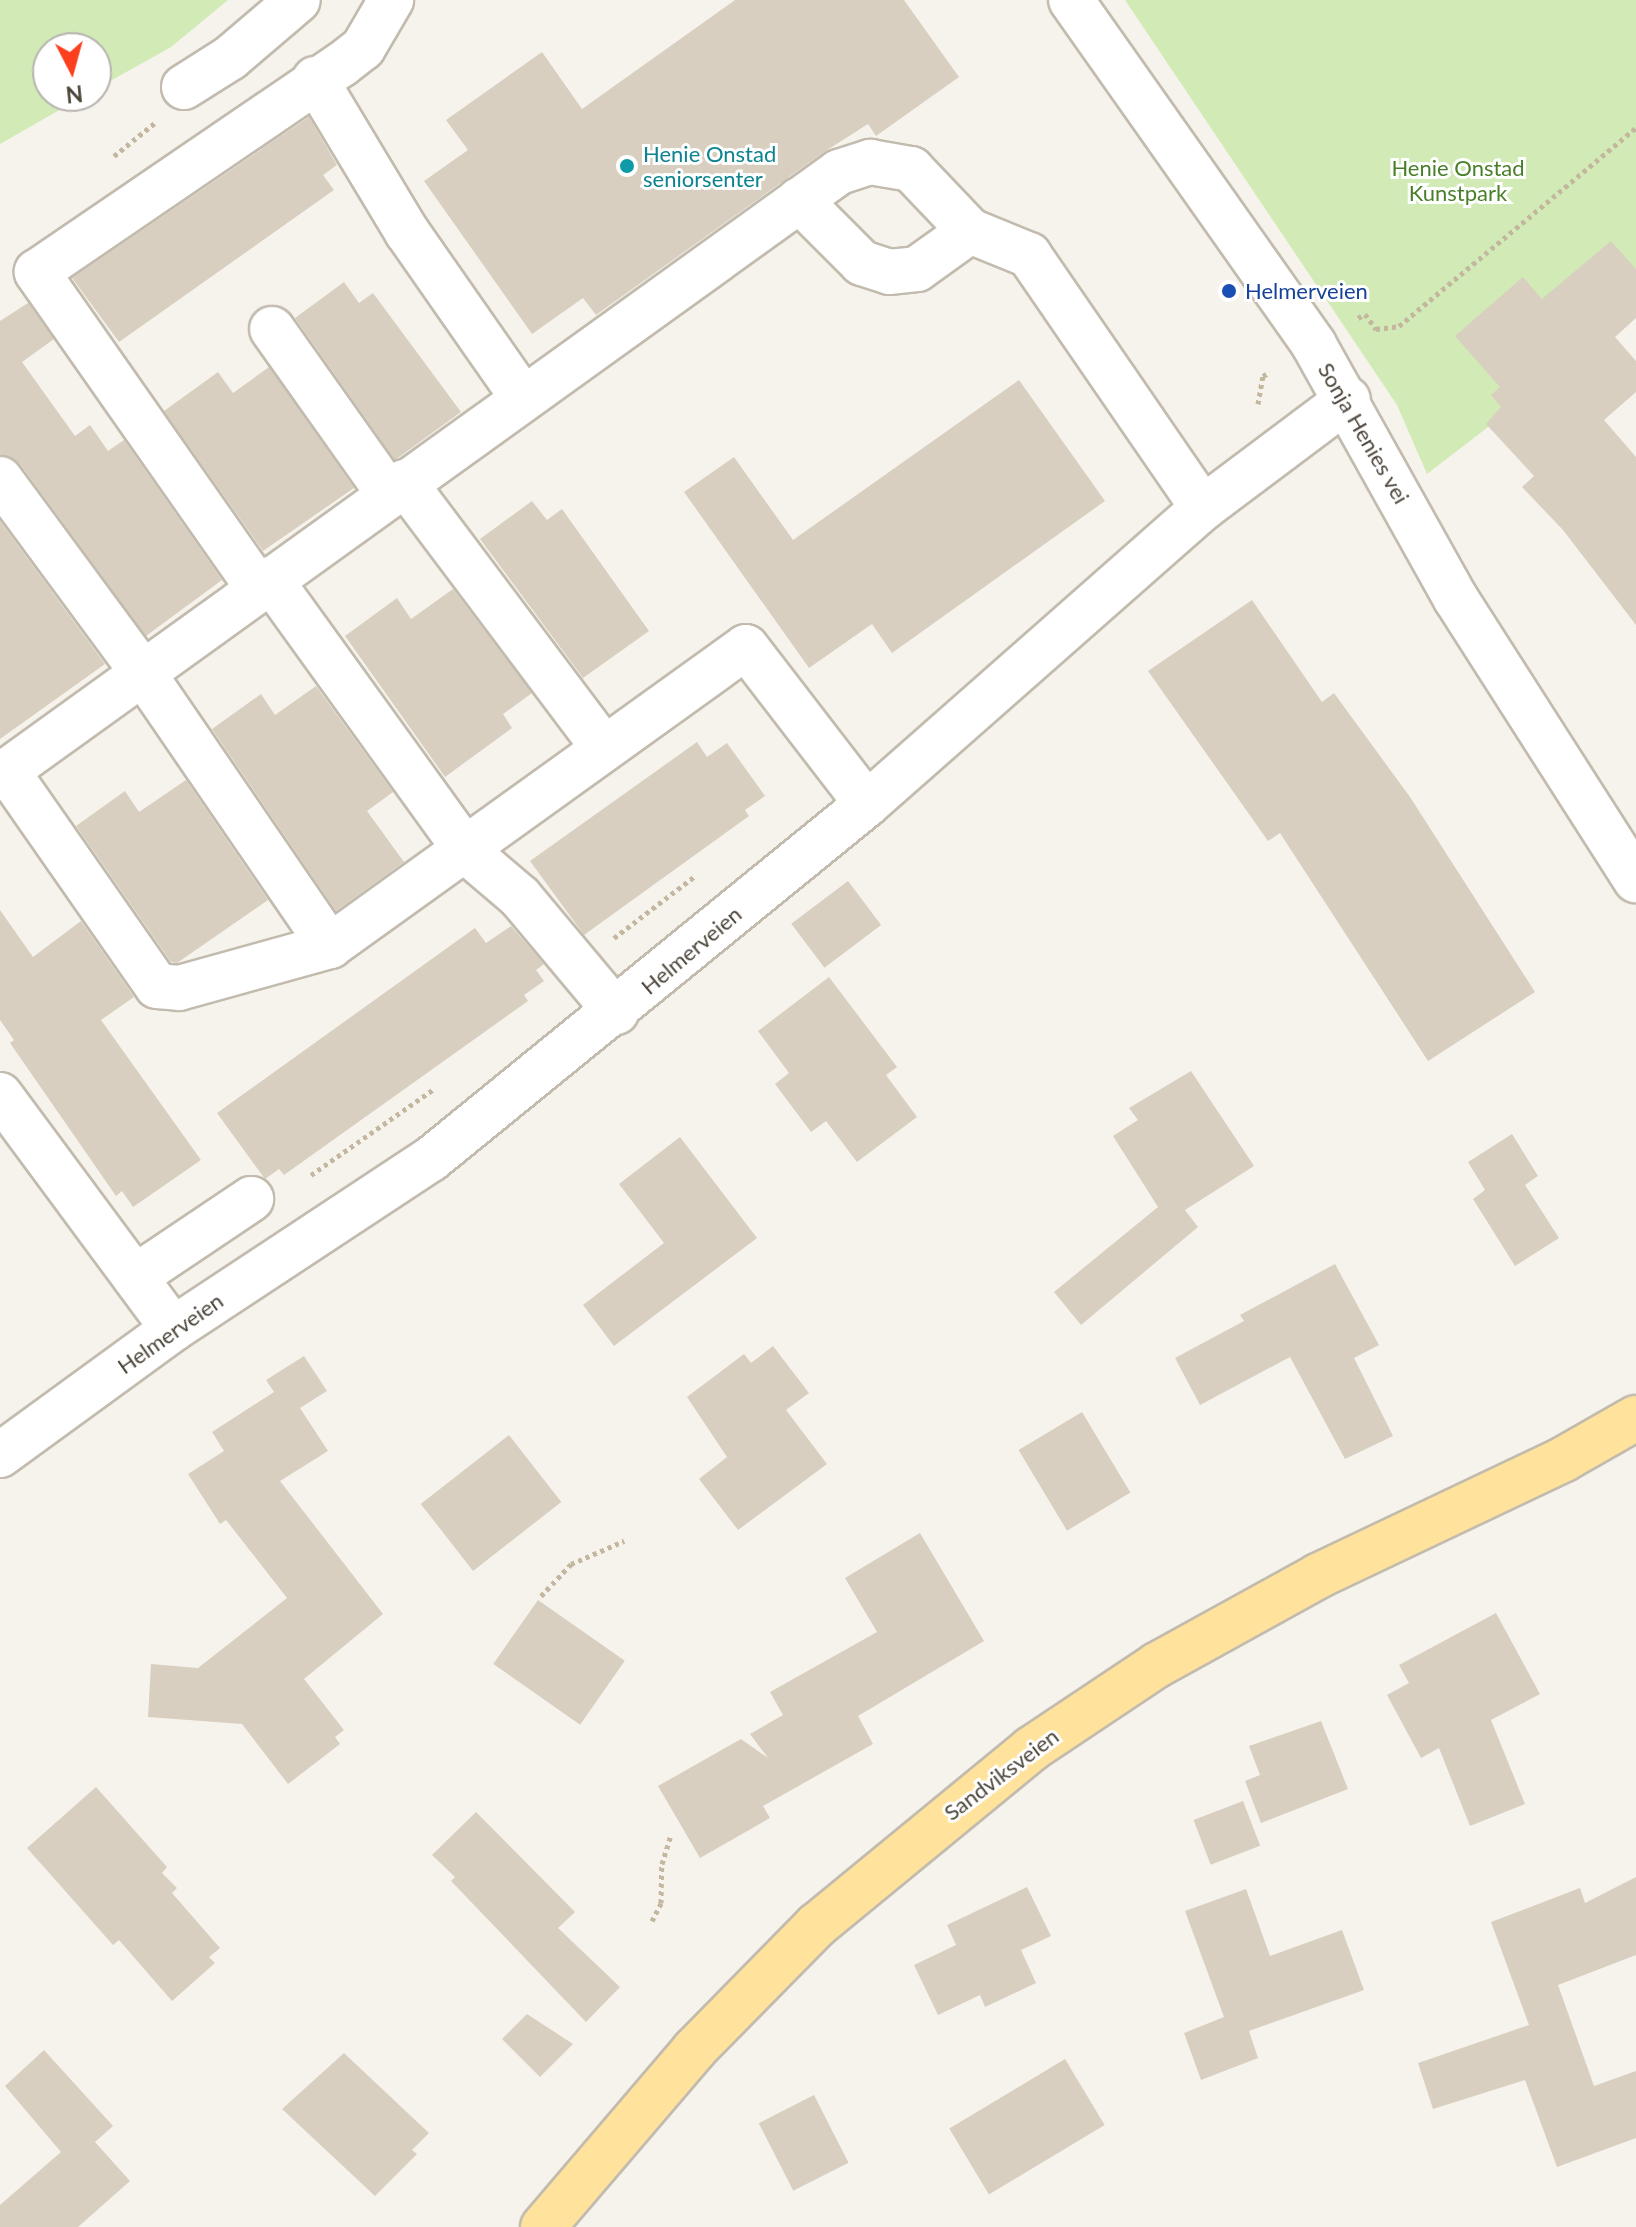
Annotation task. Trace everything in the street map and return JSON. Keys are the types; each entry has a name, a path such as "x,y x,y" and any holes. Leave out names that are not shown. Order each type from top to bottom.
{"main road":[{"path":"1564,1459 1636,1418"},
{"path":"1564,1459 1636,1436"},
{"name":"Sandviksveien","path":"543,2227 694,2050 817,1925 1031,1749 1157,1665 1318,1576 1564,1459"}],"street":[{"path":"184,87 230,58 298,0"},
{"path":"391,0 363,48 37,272 264,583 466,851 520,897 616,1012"},
{"name":"Sonja Henies vei","path":"1071,0 1348,399 1456,599 1636,880"},
{"path":"315,79 407,232 523,398"},
{"path":"867,804 746,647 330,946 179,988 157,986 6,762 143,673 839,172 870,162 911,169 970,231 1029,255 1203,508"},
{"path":"799,200 862,263 889,272 917,269 970,231"},
{"path":"272,329 604,748"},
{"name":"Helmerveien","path":"0,1455 173,1329 431,1159 616,1012 867,804 1203,508 1348,399"},
{"path":"3,490 143,673 330,946"},
{"path":"0,1095 173,1329"},
{"path":"135,1277 251,1199"}],"path":[{"path":"108,161 178,104 184,87"},
{"path":"1358,318 1365,314 1376,329 1399,326 1636,128"},
{"path":"541,1596 571,1564 624,1541"},
{"path":"652,1921 661,1903 662,1864 670,1837"}],"green space":[{"path":"0,0 228,0 171,47 112,80 112,32 32,32 32,112 56,112 0,144"},
{"name":"Henie Onstad Kunstpark","path":"1125,0 1636,0 1636,313 1427,474 1397,405"}],"building":[{"name":"Henie Onstad seniorsenter","path":"735,0 904,0 959,77 876,136 868,124 824,152 596,315 583,298 532,334 424,181 468,150 446,120 542,52 582,109"},
{"path":"309,117 337,165 323,175 334,190 119,342 72,278"},
{"path":"1611,241 1636,269 1636,318 1615,337 1636,361 1636,392 1604,420 1636,457 1636,625 1563,530 1522,487 1534,476 1486,424 1501,407 1491,395 1500,387 1455,336 1523,277 1542,299"},
{"path":"344,282 359,303 373,293 461,412 395,460 295,318"},
{"path":"28,303 54,339 22,362 75,436 90,425 108,451 124,440 222,580 146,636 20,464 0,454 0,321"},
{"path":"269,367 354,488 263,551 164,411 218,372 233,393"},
{"path":"1019,380 1105,501 892,653 872,624 809,668 684,492 734,457 793,540"},
{"path":"532,501 547,520 562,509 649,631 583,678 480,539"},
{"path":"0,521 105,664 0,739"},
{"path":"453,589 532,693 503,714 512,728 445,777 345,636 397,598 411,619"},
{"path":"1252,600 1322,702 1334,693 1410,797 1535,992 1428,1061 1280,833 1268,841 1148,671"},
{"path":"316,686 393,792 367,811 404,862 336,911 212,729 261,694 275,715"},
{"path":"697,742 707,757 727,743 765,796 745,810 749,816 584,935 530,861"},
{"path":"186,780 268,900 177,963 171,962 76,826 125,791 139,812"},
{"path":"848,881 881,925 824,968 791,924"},
{"path":"0,910 33,957 81,921 134,997 101,1020 201,1160 133,1207 122,1191 116,1196 10,1043 14,1040 0,1020"},
{"path":"511,926 544,964 536,970 544,981 524,995 528,1001 284,1175 279,1169 265,1179 217,1113 475,928 486,943"},
{"path":"829,977 897,1067 886,1075 917,1117 857,1162 826,1121 811,1132 775,1084 789,1073 758,1031"},
{"path":"1191,1071 1254,1166 1185,1210 1198,1227 1081,1325 1054,1292 1158,1207 1113,1136 1138,1120 1129,1108"},
{"path":"1512,1134 1538,1176 1525,1185 1559,1238 1515,1266 1473,1199 1485,1190 1468,1162"},
{"path":"680,1137 757,1238 614,1346 583,1305 664,1243 619,1184"},
{"path":"1335,1264 1379,1345 1354,1358 1393,1436 1345,1459 1290,1357 1200,1405 1175,1358 1244,1321 1240,1315"},
{"path":"773,1346 809,1393 786,1410 827,1464 738,1530 699,1479 727,1457 687,1397 744,1354 751,1363"},
{"path":"304,1356 327,1391 300,1408 328,1451 280,1481 383,1614 304,1679 344,1730 335,1737 340,1744 288,1784 242,1724 148,1717 151,1664 198,1668 287,1598 226,1520 220,1524 188,1474 224,1451 212,1432 274,1392 266,1380"},
{"path":"1082,1412 1130,1493 1067,1531 1019,1450"},
{"path":"509,1435 561,1502 473,1571 421,1504"},
{"path":"920,1533 984,1641 858,1716 873,1744 763,1806 770,1818 700,1858 658,1786 741,1739 768,1758 750,1734 783,1715 770,1692 877,1632 845,1578"},
{"path":"538,1600 625,1661 580,1725 493,1664"},
{"path":"1496,1613 1540,1694 1491,1720 1525,1804 1470,1826 1439,1748 1421,1758 1387,1695 1409,1683 1399,1665"},
{"path":"1321,1721 1348,1789 1261,1823 1245,1781 1260,1775 1249,1746"},
{"path":"96,1787 167,1867 162,1873 177,1888 172,1893 220,1948 209,1957 215,1963 172,2001 119,1940 113,1945 27,1848"},
{"path":"1243,1801 1260,1846 1211,1865 1194,1820"},
{"path":"476,1812 575,1912 558,1928 620,1987 586,2022 451,1881 455,1877 432,1855"},
{"path":"1636,1877 1636,1955 1558,1985 1594,2086 1636,2071 1636,2138 1557,2167 1525,2080 1433,2109 1418,2063 1529,2025 1491,1922 1580,1888 1585,1903"},
{"path":"1027,1887 1051,1936 1021,1950 1036,1983 985,2007 980,1995 938,2015 914,1965 956,1945 947,1925"},
{"path":"1246,1889 1270,1956 1342,1930 1364,1990 1249,2031 1258,2058 1201,2080 1184,2033 1224,2017 1185,1911"},
{"path":"527,2014 573,2044 540,2077 502,2039"},
{"path":"44,2050 113,2126 95,2142 130,2181 78,2227 0,2227 0,2205 61,2152 5,2086"},
{"path":"344,2053 429,2133 412,2150 417,2154 375,2196 282,2109"},
{"path":"1065,2059 1105,2125 989,2195 949,2129"},
{"path":"814,2095 849,2163 793,2191 759,2123"}],"place":[{"name":"Henie Onstad seniorsenter","path":"627,166"},
{"name":"Helmerveien","path":"1229,291"}]}
